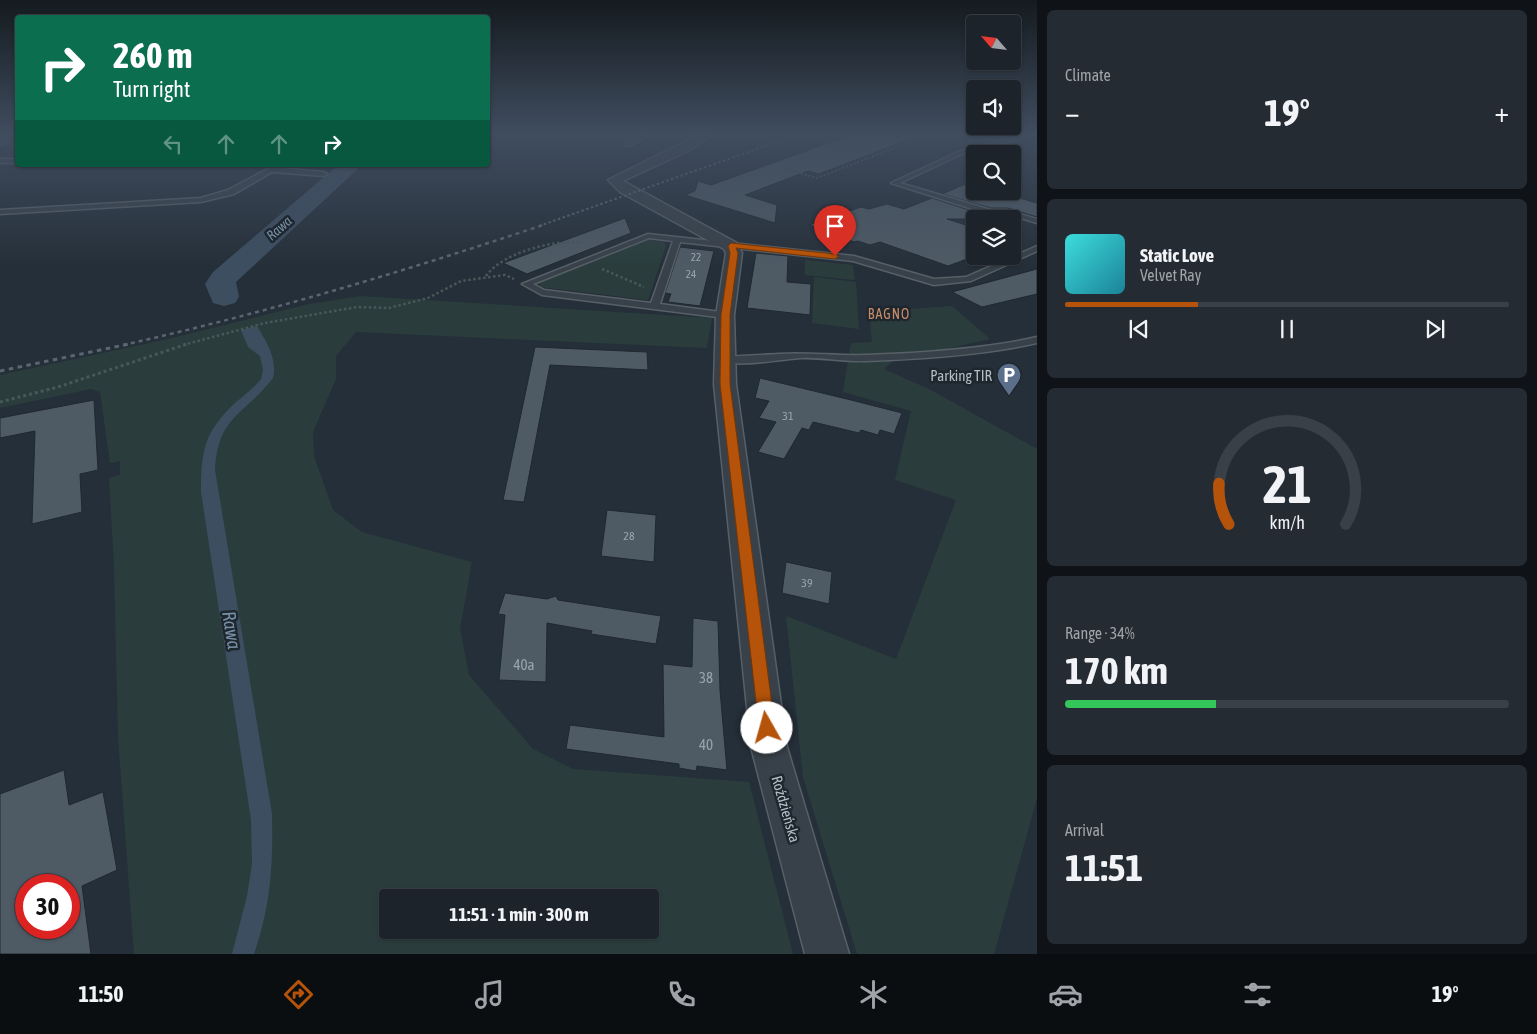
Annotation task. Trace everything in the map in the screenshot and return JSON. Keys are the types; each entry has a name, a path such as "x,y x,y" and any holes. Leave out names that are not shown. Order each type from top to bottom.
{"street":[{"path":"617,179 614,180 617,184 641,196 647,202 731,246"},
{"name":"Roździeńska","path":"731,246 734,253 725,315 725,384 769,747 827,954"}],"lane":[{"path":"0,212 201,200 231,192 257,179"},
{"path":"904,179 894,183 991,212 1007,212 1037,221"},
{"path":"526,284 648,236 854,259 934,282 968,279 1037,248"},
{"path":"655,306 677,240"},
{"path":"526,284 542,292 725,315"},
{"path":"724,359 740,360 803,355 864,358 914,356 1015,346 1037,340"}],"path":[{"path":"486,277 492,267 555,241 572,240 581,243"},
{"path":"0,402 58,387 186,344 265,323 357,307 389,308 428,298 461,281 486,277 505,275 526,284"}],"green space":[{"path":"649,240 664,242 666,246 648,300 540,287 540,283 543,281"},
{"path":"805,260 853,265 855,280 805,275"},
{"path":"814,277 856,282 859,329 812,323"},
{"path":"361,296 712,318 707,348 356,332 336,356 336,379 313,432 314,456 333,510 362,532 472,562 460,628 469,675 533,749 573,769 749,782 793,954 134,954 118,737 114,566 109,478 120,475 120,461 110,463 100,392 91,389 0,408 0,375 168,339 309,304"},
{"path":"952,306 990,339 893,361 884,369 929,389 1037,449 1037,798 994,954 857,954 803,777 786,616 896,659 956,500 895,480 911,411 843,392 851,343 872,342 869,312"}],"water":[{"path":"257,326 273,358 273,378 227,427 217,452 215,470 272,814 270,885 260,936 254,954 232,954 247,896 252,864 251,820 201,492 201,478 206,443 217,423 261,379 263,370 260,356 248,347 241,330"}],"building":[{"path":"729,179 788,179 745,195 777,205 775,223 685,195 695,191 698,181 711,185"},
{"path":"966,184 966,200 1021,200 1021,198 1037,203 1037,217 1021,212 1021,210 991,208 942,194"},
{"path":"932,198 969,210 966,210 966,219 947,219 966,225 966,259 948,266 880,242 870,245 858,241 854,242 809,225 861,207 869,209 887,204 904,209"},
{"path":"625,218 631,233 527,274 503,263"},
{"path":"680,247 714,251 700,306 668,302 671,294 665,293"},
{"path":"756,253 788,256 787,282 811,284 810,315 747,308"},
{"path":"1037,269 1037,294 982,307 952,292"},
{"path":"535,347 647,352 648,370 550,365 524,502 503,500"},
{"path":"760,378 902,413 894,434 880,430 878,435 861,430 859,433 813,422 809,430 802,428 784,459 758,452 776,422 759,418 769,401 755,398"},
{"path":"94,400 98,470 80,474 82,512 32,524 35,431 0,438 0,418"},
{"path":"607,510 656,515 654,562 601,556"},
{"path":"786,562 832,572 829,604 782,593"},
{"path":"505,593 547,599 556,596 558,600 661,616 656,644 591,634 592,631 547,623 546,682 499,680 505,615 498,614"},
{"path":"693,618 718,621 720,690 727,770 697,766 696,771 679,768 679,764 566,749 570,725 664,737 663,664 692,667"},
{"path":"64,770 69,805 103,792 117,870 82,886 91,954 0,954 0,794"}],"waterway":[{"name":"Rawa","path":"224,297 220,284 223,278 336,179"}],"railway":[{"path":"539,226 673,179"},
{"path":"123,345 230,319 335,290 543,225"},
{"path":"0,371 129,344"}],"place":[{"name":"Parking TIR","path":"1009,396"}],"district":[{"name":"BAGNO","path":"889,314"}],"route":[{"path":"767,728 734,445 725,384 725,315 734,253 731,246 750,246 835,256"}]}
